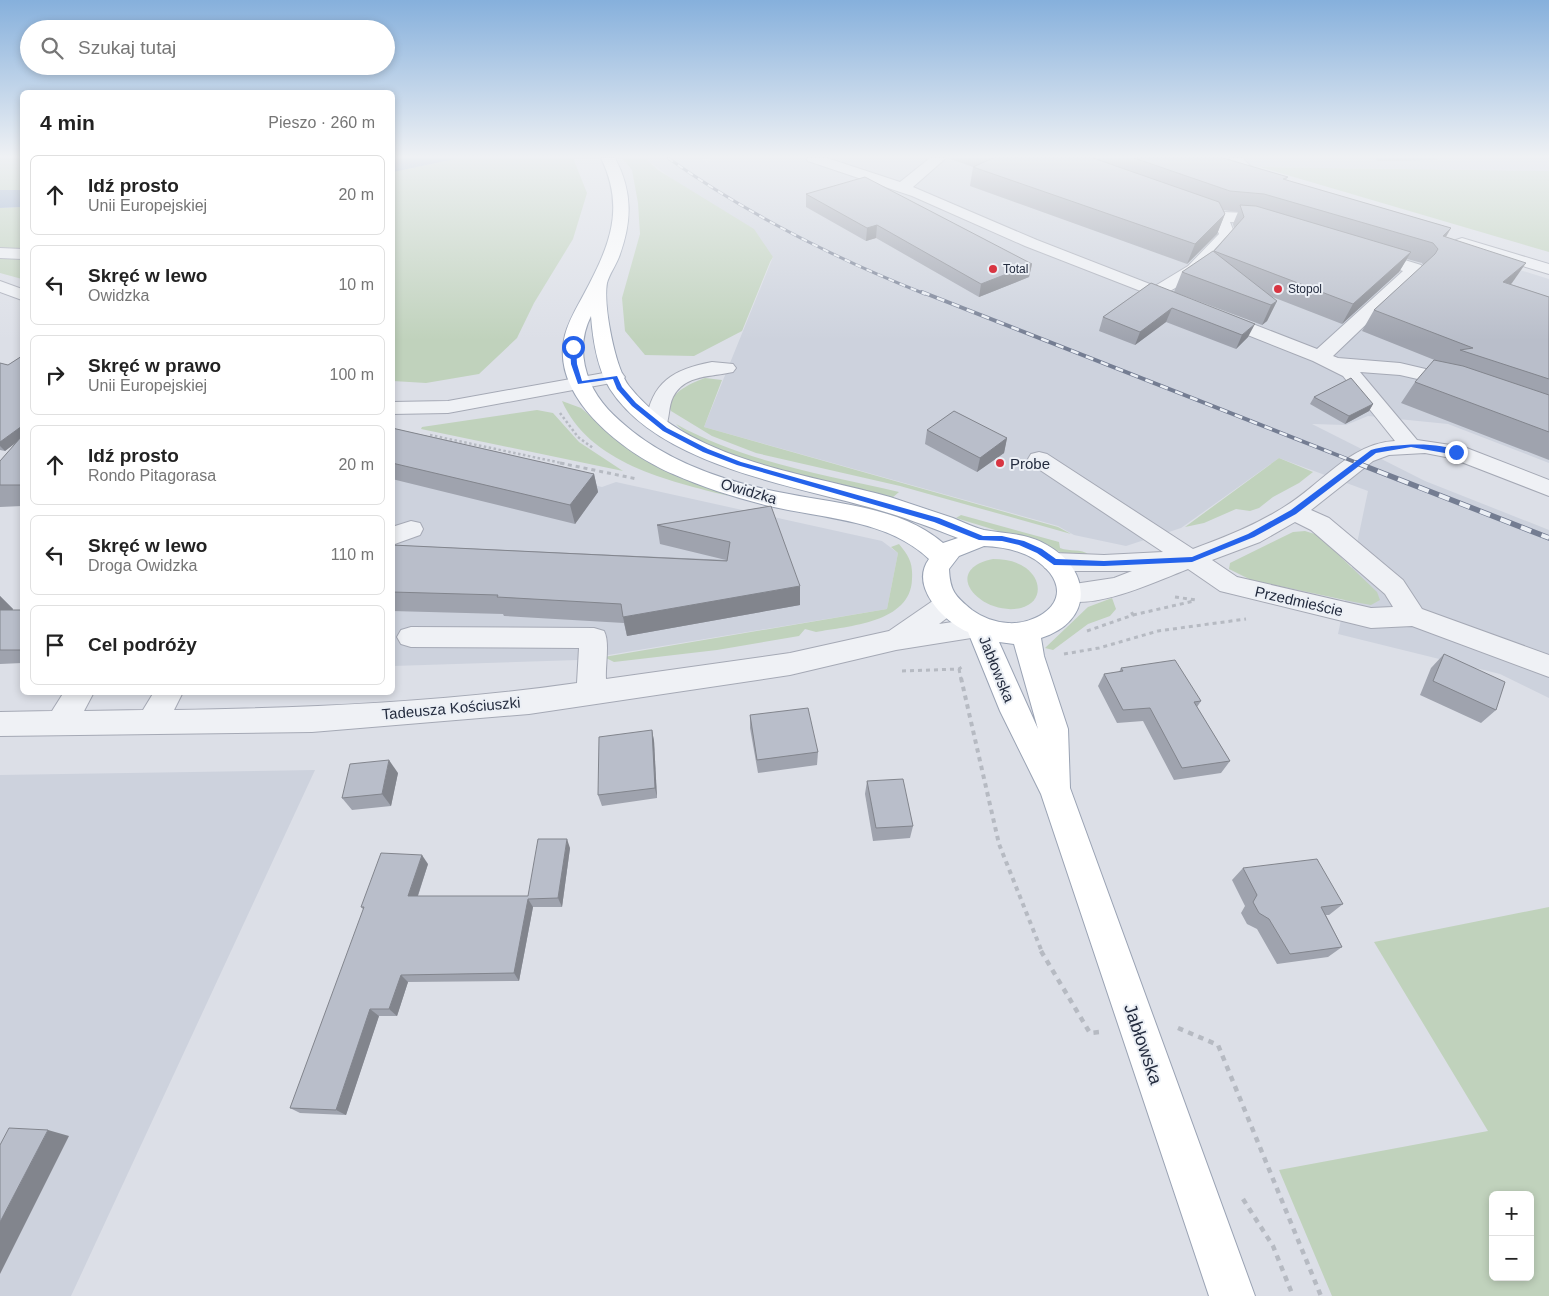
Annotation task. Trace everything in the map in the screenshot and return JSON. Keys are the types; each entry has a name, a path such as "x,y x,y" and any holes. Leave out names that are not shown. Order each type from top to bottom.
{"main road":[{"path":"622,218 618,240 600,282 598,312 604,344 619,388 634,404 665,430 706,451 739,464 881,502 936,520 982,538"},
{"name":"Owidzka","path":"600,282 583,313 572,343 574,364 580,383 594,407 618,430 646,450 686,471 727,486 773,499 884,523 914,535 943,557"},
{"path":"982,538 1002,538 1021,543 1039,551 1054,562 1066,577 1070,593 1067,607 1058,619 1044,628 1026,633 1003,633 980,628 955,614 946,605 938,592 935,580 936,567 953,548 982,538"},
{"name":"Jabłowska","path":"980,628 1022,731 1056,791 1137,1028 1232,1296"},
{"name":"Jabłowska","path":"1026,633 1030,656 1053,729 1056,791"}],"street":[{"path":"974,218 1328,361 1350,372 1411,446"},
{"path":"1157,292 1194,270 1227,235 1221,218"},
{"path":"1251,218 1292,231"},
{"path":"1446,238 1549,269"},
{"path":"1328,361 1415,269 1348,248"},
{"path":"0,253 20,254"},
{"path":"0,286 20,294"},
{"path":"1328,361 1400,369 1455,381 1479,389"},
{"path":"657,423 657,406 660,399 679,379 705,369 726,368"},
{"path":"395,408 448,407 615,377"},
{"path":"1070,593 1117,587 1251,536 1294,512 1374,451 1386,448 1411,446 1442,449 1472,457 1549,489"},
{"name":"Przedmieście","path":"1039,459 1229,584 1371,618 1412,616 1549,666"},
{"path":"1294,512 1320,524 1394,587 1412,616"},
{"path":"1054,562 1104,564 1192,560"},
{"name":"Tadeusza Kościuszki","path":"896,640 946,605"},
{"name":"Tadeusza Kościuszki","path":"0,724 312,720 529,702 790,664 896,640 980,628"},
{"path":"410,637 594,638 591,658 592,693"},
{"path":"60,724 78,695"},
{"path":"151,723 167,695"}],"path":[{"path":"421,433 640,479"},
{"path":"1134,615 1197,600 1229,584"},
{"path":"1169,598 1197,600"},
{"path":"1056,655 1080,653 1158,631 1223,625 1251,618"},
{"path":"959,669 999,844 1040,949 1090,1032 1174,1026 1218,1045 1321,1296"}],"shaded area":[{"path":"723,218 1352,218 1549,279 1549,463 1448,424 1368,416 1346,425 1312,424 1425,481 1549,530 1549,698 1500,674 1338,634 1368,491 1279,458 1181,528 1126,546 1074,535 1058,526 704,427 773,257"},
{"path":"395,440 602,487 616,482 882,541 898,553 887,609 578,660 395,666"},
{"path":"315,770 71,1296 0,1296 0,775"}],"green space":[{"path":"0,218 20,218 20,278 0,273"},
{"path":"395,218 579,218 573,239 534,303 517,338 479,374 426,383 395,381"},
{"path":"639,218 737,218 754,229 773,257 742,331 694,356 645,355 625,331 622,298 640,234"},
{"path":"1435,218 1549,218 1549,252"},
{"path":"705,378 722,380 704,427 1058,527 1071,534 900,486 756,453 712,436 671,411 670,405 681,390"},
{"path":"562,401 581,408 619,441 671,473 729,496 656,476 611,454 591,440 574,422"},
{"path":"537,410 553,413 579,442 623,471 421,429 422,427"},
{"path":"676,424 729,448 784,466 899,492 892,498 777,470 716,449 692,437"},
{"path":"1279,458 1313,472 1259,508 1250,511 1236,509 1204,523 1185,527"},
{"path":"961,515 1059,542 1060,548 1089,555 1067,555 1041,544 956,518"},
{"path":"1305,531 1318,535 1377,592 1380,600 1371,605 1354,602 1251,580 1229,569 1230,563 1293,532"},
{"path":"899,544 908,556 912,568 909,594 901,605 890,614 876,620 816,632 805,629 799,636 717,650 614,662 604,657 887,609 898,553 891,547"},
{"path":"993,559 1014,562 1031,573 1035,578 1038,590 1033,601 1021,608 1006,609 992,606 980,599 972,591 968,582 969,573 977,565"},
{"path":"1112,598 1116,609 1110,616 1088,624 1053,650 1045,648 1088,607"},
{"path":"1549,907 1549,1296 1332,1296 1279,1170 1488,1131 1374,942"}],"building":[{"path":"850,218 945,218 1032,264 981,284 877,225 867,228"},
{"path":"1121,218 1221,218 1195,244"},
{"path":"1243,218 1298,218 1411,252 1353,304 1214,251"},
{"path":"1348,218 1418,218 1451,228 1443,236 1526,263 1503,282 1549,297 1549,379 1460,350 1473,348 1374,310 1435,254 1438,249 1433,243"},
{"path":"1213,251 1277,301 1271,305 1182,272"},
{"path":"1151,283 1255,324 1242,335 1172,308 1140,332 1103,317"},
{"path":"20,357 20,427 0,442 0,363 8,365"},
{"path":"1434,360 1463,366 1549,395 1549,432 1415,382"},
{"path":"1351,378 1373,404 1349,416 1314,397"},
{"path":"954,411 1007,438 980,458 927,430"},
{"path":"395,429 594,474 570,505 395,464"},
{"path":"20,438 20,485 0,485 0,461"},
{"path":"771,506 800,586 623,617 621,604 497,597 498,595 395,592 395,545 727,561 730,542 657,525"},
{"path":"0,610 20,610 20,650 0,650"},
{"path":"1444,654 1505,682 1496,710 1433,681"},
{"path":"1175,660 1201,701 1194,702 1230,761 1182,768 1150,708 1123,710 1104,674 1123,671 1121,668"},
{"path":"808,708 818,752 757,760 750,715"},
{"path":"652,730 655,788 598,795 599,737"},
{"path":"389,760 382,794 342,798 350,764"},
{"path":"903,779 913,826 876,828 867,781"},
{"path":"538,839 567,839 558,898 528,899 514,973 401,975 389,1009 370,1009 336,1110 290,1108 364,907 361,907 381,853 422,855 408,896 528,896"},
{"path":"1317,859 1343,904 1321,907 1342,947 1290,954 1269,919 1259,913 1253,902 1257,895 1243,868"},
{"path":"9,1128 48,1130 0,1222 0,1145"}],"railway":[{"path":"765,218 825,250 925,294"},
{"path":"922,292 1360,464"},
{"path":"1357,463 1549,538"}],"place":[{"name":"Total","path":"993,269"},
{"name":"Stopol","path":"1278,289"},
{"name":"Probe","path":"1000,463"}],"route":[{"path":"573,347 574,364 580,383 615,377 619,388 634,404 665,430 706,451 739,464 881,502 936,520 982,538 1002,538 1021,543 1039,551 1054,562 1104,564 1192,560 1251,536 1294,512 1355,463 1374,451 1386,448 1425,446 1456,452"}]}
